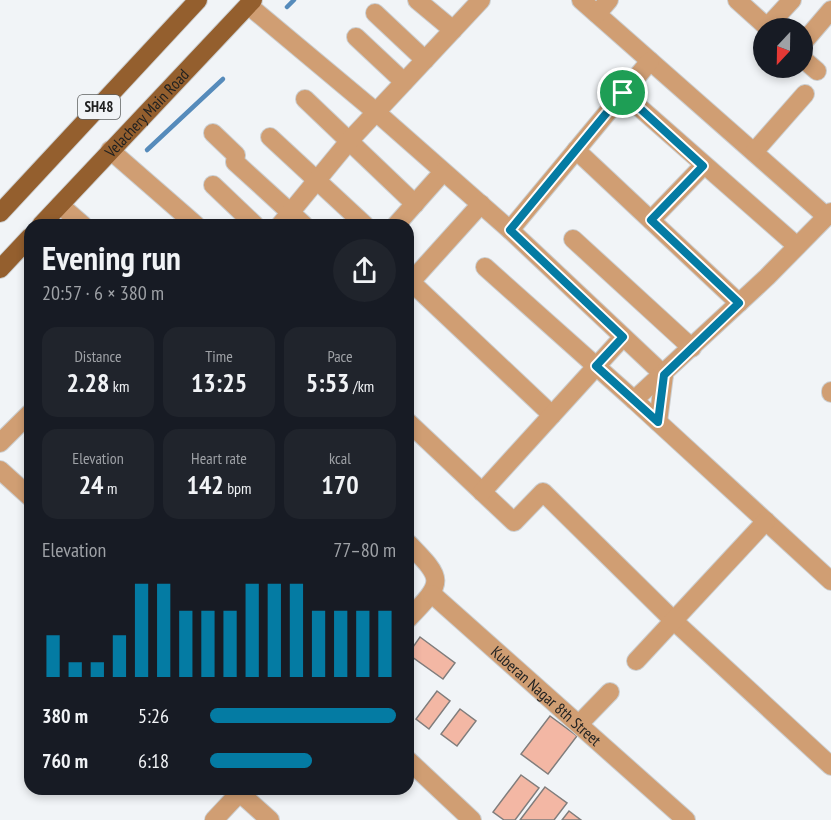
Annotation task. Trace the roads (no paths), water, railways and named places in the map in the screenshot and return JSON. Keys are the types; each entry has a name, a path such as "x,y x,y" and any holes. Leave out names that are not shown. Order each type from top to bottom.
{"main road":[{"name":"SH48","path":"0,213 198,0"},
{"name":"Velachery Main Road","path":"47,219 250,3"},
{"path":"0,270 24,244"}],"street":[{"path":"417,0 453,30"},
{"path":"581,0 754,152 829,214 664,375 634,400"},
{"path":"597,14 609,0"},
{"path":"737,0 757,18"},
{"path":"777,18 792,0"},
{"path":"250,3 510,230 664,375"},
{"path":"293,219 317,181 350,141 453,30 473,3"},
{"path":"813,31 831,10"},
{"path":"375,12 425,60"},
{"path":"356,37 404,82"},
{"path":"510,230 650,61"},
{"path":"813,68 817,71"},
{"path":"623,93 703,166 797,246"},
{"path":"754,152 805,94"},
{"path":"306,99 415,204"},
{"path":"213,133 236,155 235,162 290,219"},
{"path":"270,137 358,219"},
{"path":"110,150 189,219"},
{"path":"576,150 739,303"},
{"path":"651,220 703,166"},
{"path":"401,219 443,172"},
{"path":"213,185 249,219"},
{"path":"414,279 481,204"},
{"path":"60,205 76,219"},
{"path":"573,238 692,348"},
{"path":"485,267 831,581"},
{"path":"414,287 552,415"},
{"path":"482,492 623,337"},
{"path":"658,422 664,375"},
{"path":"0,443 24,419"},
{"path":"414,428 514,522 543,492 674,621 831,766"},
{"path":"0,470 24,485"},
{"path":"636,661 766,521"},
{"path":"414,551 433,569 437,579 432,594 414,613"},
{"name":"Kuberan Nagar 8th Street","path":"432,594 686,820"},
{"path":"579,724 610,692"},
{"path":"414,766 472,820"},
{"path":"214,820 238,795"},
{"path":"246,795 270,820"}],"waterway":[{"path":"287,7 294,0"},
{"path":"147,150 223,79"}]}
